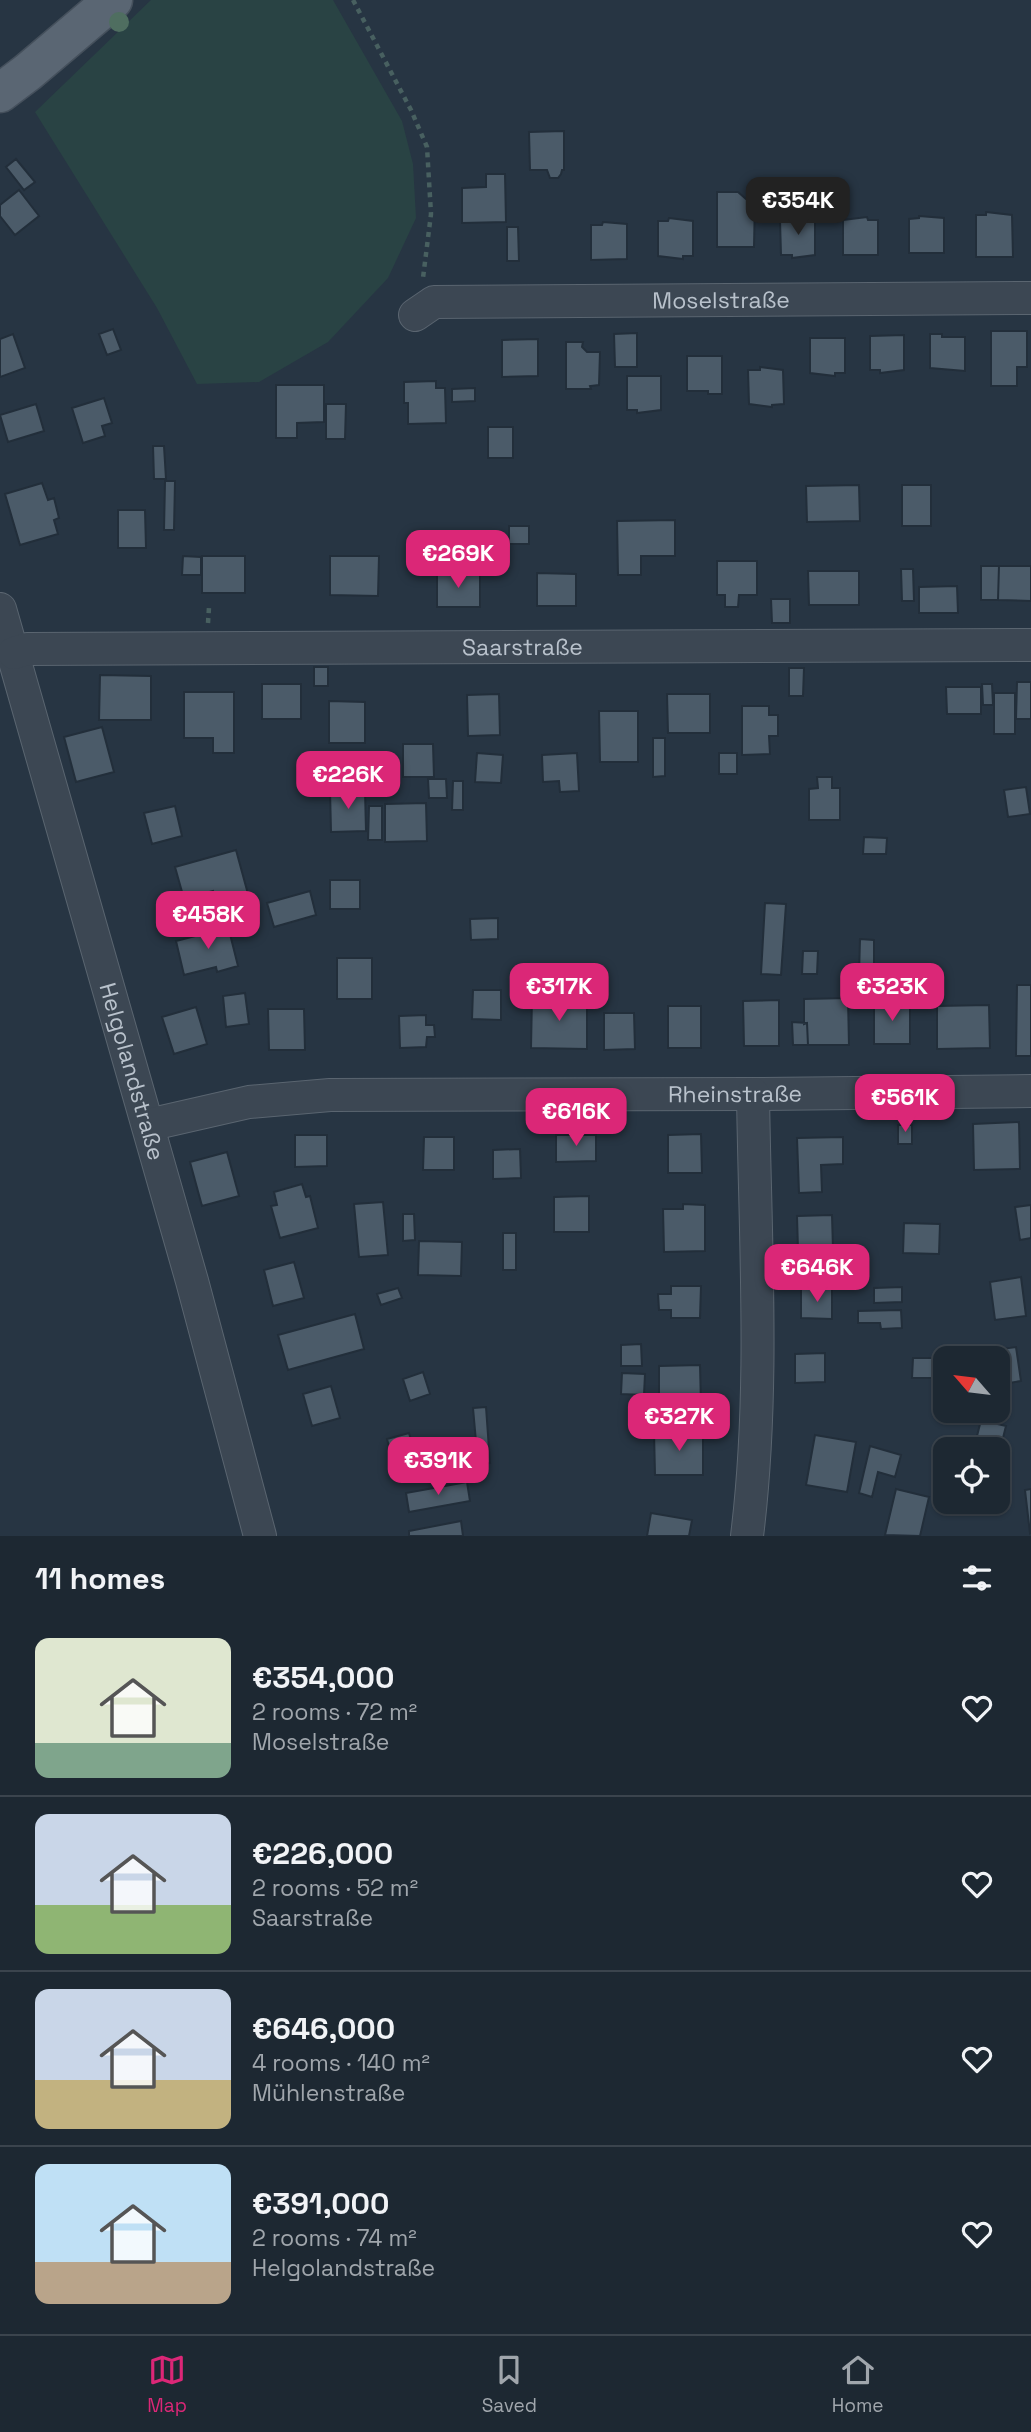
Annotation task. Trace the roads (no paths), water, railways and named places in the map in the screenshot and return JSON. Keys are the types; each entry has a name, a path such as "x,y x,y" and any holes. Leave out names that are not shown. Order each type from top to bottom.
{"main road":[{"path":"0,93 113,0"}],"street":[{"name":"Moselstraße","path":"424,309 1031,298"},
{"name":"Helgolandstraße","path":"0,609 192,1281 260,1536"},
{"name":"Saarstraße","path":"13,653 27,649 1031,645"},
{"name":"Rheinstraße","path":"148,1125 249,1102 330,1095 1031,1091"},
{"path":"747,1536 754,1468 756,1354 752,1094"}]}
